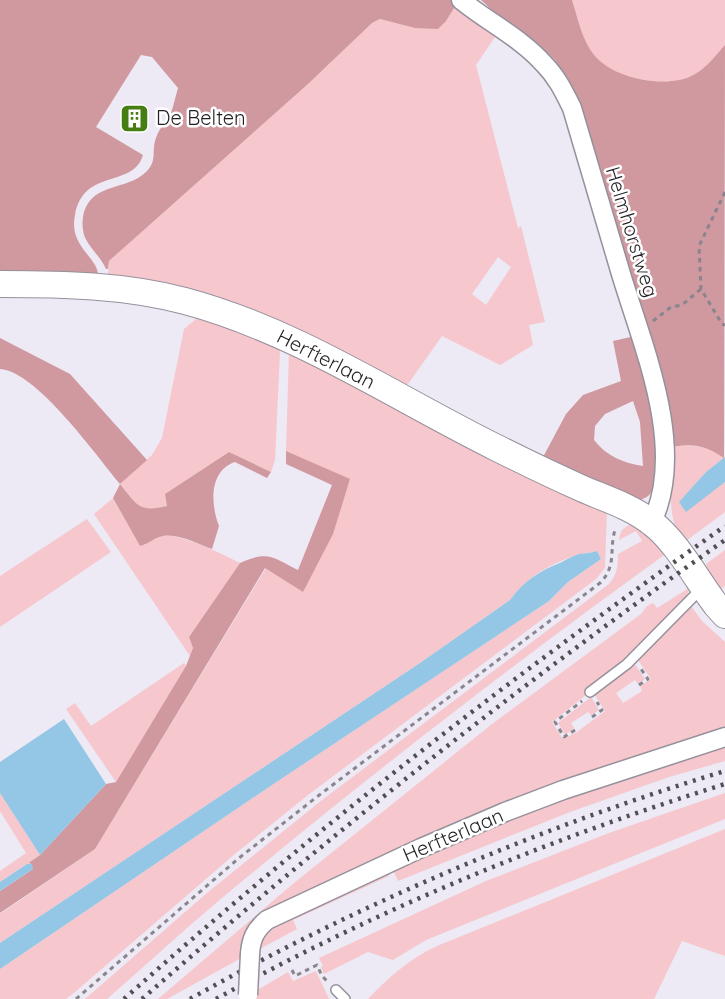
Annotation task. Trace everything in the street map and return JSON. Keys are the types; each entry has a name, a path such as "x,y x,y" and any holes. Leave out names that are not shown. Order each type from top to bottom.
{"street":[{"name":"Helmhorstweg","path":"461,0 544,63 560,84 572,108 652,375 664,430 663,488 660,506 652,522"},
{"name":"Herfterlaan","path":"0,284 62,284 132,291 184,300 239,318 320,354 440,420 652,522 666,536 725,615"},
{"name":"Herfterlaan","path":"248,997 250,954 254,934 257,928 267,920 421,848 563,789 725,737"}],"lane":[{"path":"590,692 627,664 703,588"},
{"path":"336,990 345,999"}],"path":[{"path":"725,192 699,246 701,289 722,324 725,325"},
{"path":"640,338 645,328 656,319 671,307 682,305 701,289"},
{"path":"76,999 248,851 600,583 611,570 615,530 627,508"},
{"path":"639,685 646,680"},
{"path":"575,730 564,737 555,722 588,697 590,692"},
{"path":"592,717 600,712"},
{"path":"292,970 295,976 317,965 321,975"}],"shaded area":[{"path":"0,0 451,0 456,5 438,29 415,28 380,19 372,23 308,84 109,261 108,269 106,269 84,235 82,223 84,212 95,196 138,178 150,168 156,138 172,110 178,88 152,57 141,55 96,127 143,155 138,165 129,172 88,190 80,200 75,215 76,236 94,264 98,277 0,274"},
{"path":"481,0 572,0 584,36 595,56 615,71 642,80 684,79 703,68 725,45 724,458 700,446 672,447 668,408 617,228 585,127 565,77 555,60 539,45"},
{"path":"572,0 725,0 725,45 703,68 684,79 657,81 628,76 615,71 595,56 581,29"},
{"path":"456,5 497,34 476,65 545,322 529,325 533,345 500,365 442,336 403,391 108,277 109,261 308,84 372,23 380,19 415,28 446,21","holes":["498,257 511,267 486,305 472,294"]},
{"path":"201,315 279,343 275,460 271,472 229,452 165,494 168,506 144,508 135,502 120,484 152,455 162,438 184,329"},
{"path":"635,336 651,390 656,433 656,475 650,494 641,499 634,500 542,459 566,414 583,395 621,381 613,341","holes":["633,401 640,422 643,466 616,458 594,440 595,426 605,414"]},
{"path":"0,338 70,374 147,460 120,484 81,435 47,399 15,373 0,369"},
{"path":"289,353 607,508 605,568 596,579 308,795 236,853 66,999 0,999 0,969 549,601 568,582 601,559 597,551 568,558 540,572 524,584 510,600 420,663 0,943 0,914 95,849 266,568 303,592 350,480 286,451"},
{"path":"685,445 709,448 724,458 706,472 680,502 725,482 725,512 683,543 673,520 671,484 672,447"},
{"path":"286,451 350,479 333,534 303,592 265,568 95,849 0,913 0,891 33,869 30,863 27,864 40,855 106,784 116,782 186,666 193,648 189,637 240,563 265,556 298,570 332,485 286,464"},
{"path":"229,452 271,472 267,478 235,462 220,473 213,499 219,526 212,549 169,535 140,546 113,498 120,484 139,506 158,508 167,506 165,494"},
{"path":"113,498 140,546 162,536 179,537 240,563 189,637 193,648 190,656 94,514"},
{"path":"87,519 111,552 0,627 0,576"},
{"path":"637,524 667,553 495,680 382,768 216,903 107,999 85,999 207,893 322,800 609,584 614,577 618,554 642,541 636,531 619,540 624,528"},
{"path":"725,550 725,586 719,590 711,580 706,564"},
{"path":"689,583 691,587 685,599 624,660 584,691 586,695 552,722 563,739 577,732 605,711 595,695 634,663 645,679 638,684 635,680 616,693 623,703 642,691 640,686 651,679 638,660 691,606 702,621 725,642 725,731 271,911 243,957 167,999 158,999 294,883 492,724 641,614 647,606 653,603 657,608 686,590"},
{"path":"184,663 186,666 116,782 66,709 75,703 91,726"},
{"path":"591,697 599,710 591,715 588,712 571,723 574,728 565,735 558,723"},
{"path":"725,743 725,761 669,777 570,812 398,881 392,868 506,817"},
{"path":"0,793 40,855 0,882 0,871 26,853 0,811"},
{"path":"725,793 725,819 426,940 393,960 368,952 324,974 319,958 486,881 609,833"},
{"path":"725,829 725,956 682,941 654,999 368,999 400,969 437,946"},
{"path":"387,870 389,876 293,920 297,929 256,951 263,932"},
{"path":"316,971 329,999 253,999 254,992 288,972 293,981"}],"water":[{"path":"725,457 725,482 686,512 679,502 706,472"},
{"path":"597,551 601,559 568,582 549,601 0,969 0,943 420,663 510,600 521,587 539,573 577,555"},
{"path":"64,719 106,784 40,855 0,793 0,762"},
{"path":"27,864 32,864 33,869 0,891 0,882"}],"railway":[{"path":"124,999 343,813 494,695 725,526"},
{"path":"142,999 283,878 428,762 575,649 725,540"},
{"path":"190,999 319,931 452,870 587,817 725,771"},
{"path":"216,999 339,935 465,878 594,828 725,784"}],"place":[{"name":"De Belten","path":"135,118"}]}
